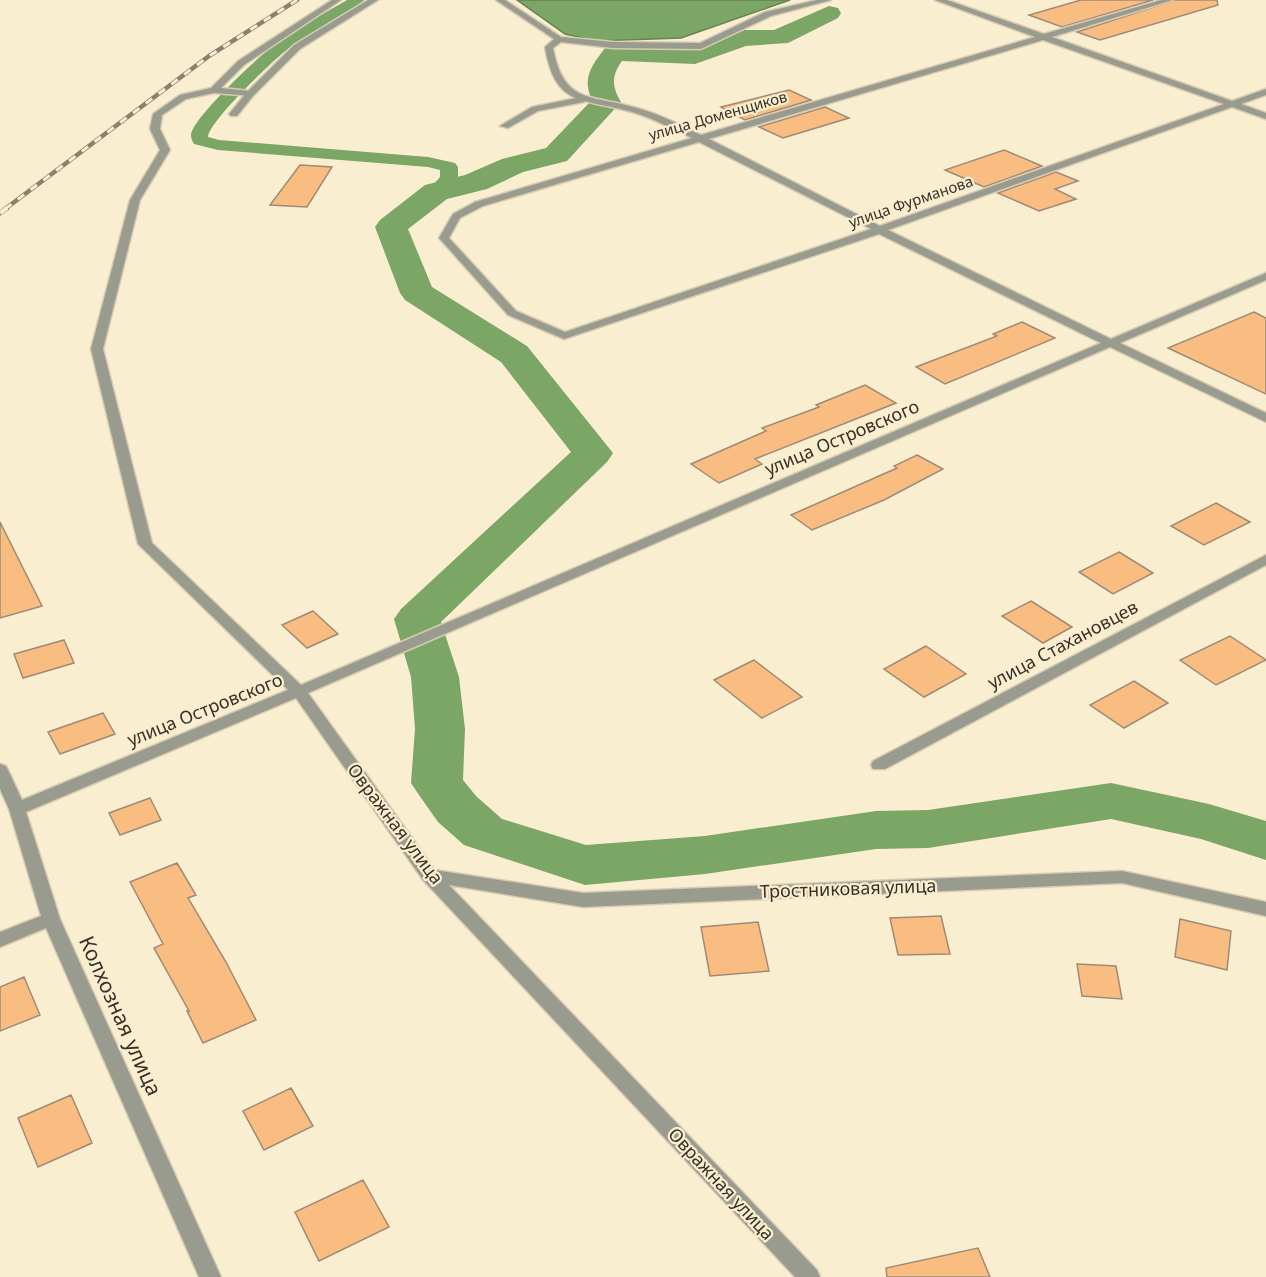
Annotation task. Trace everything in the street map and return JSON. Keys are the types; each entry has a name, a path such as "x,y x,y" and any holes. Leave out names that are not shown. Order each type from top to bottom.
{"street":[{"path":"214,90 241,63 337,0"},
{"path":"234,114 250,94 297,47 374,0"},
{"path":"500,0 559,39 613,45 701,46 768,14 827,0"},
{"path":"939,0 1266,116"},
{"name":"улица Доменщиков","path":"564,336 512,313 444,238 452,219 458,213 479,204 699,137 1169,0"},
{"path":"559,39 549,47 550,62 559,82 581,100"},
{"path":"214,90 250,94"},
{"name":"Овражная улица","path":"214,90 183,97 158,114 155,129 165,150 135,200 97,349 145,544 299,693 429,874 809,1277"},
{"name":"улица Фурманова","path":"564,336 879,230 1266,92"},
{"path":"505,126 535,109 581,100 634,108 699,137 879,230 1266,418"},
{"name":"улица Островского","path":"17,809 299,693 1266,276"},
{"name":"улица Стахановцев","path":"879,765 1266,559"},
{"name":"Колхозная улица","path":"0,770 17,809 51,919 210,1277"},
{"name":"Тростниковая улица","path":"429,874 583,900 1122,877 1266,909"},
{"path":"0,940 51,919"}],"shaded area":[{"path":"517,0 790,0 681,38 597,41 565,34"}],"building":[{"path":"1081,0 1153,0 1062,27 1029,15"},
{"path":"1175,0 1217,0 1218,5 1100,40 1077,32"},
{"path":"789,90 811,100 745,120 721,107"},
{"path":"825,107 849,118 783,138 759,127"},
{"path":"1004,150 1042,166 984,187 945,170"},
{"path":"300,165 332,167 307,207 270,205"},
{"path":"1056,172 1078,181 1055,189 1076,199 1039,211 998,193"},
{"path":"1254,312 1266,318 1266,394 1168,348"},
{"path":"1022,322 1055,338 945,384 916,367 997,336 993,334"},
{"path":"865,385 896,403 755,459 762,464 719,483 691,464 766,431 762,428 819,407 816,405"},
{"path":"917,455 943,469 884,500 812,530 791,515 897,468 894,466"},
{"path":"1216,503 1250,522 1204,545 1171,526"},
{"path":"0,522 42,606 0,618"},
{"path":"1119,552 1153,573 1113,594 1079,572"},
{"path":"1031,601 1072,627 1043,643 1002,616"},
{"path":"313,611 338,634 307,648 282,625"},
{"path":"1230,636 1266,660 1216,685 1180,660"},
{"path":"64,640 74,663 23,678 14,654"},
{"path":"926,646 966,674 924,697 884,669"},
{"path":"754,660 802,697 762,718 714,680"},
{"path":"1134,681 1168,703 1124,728 1090,705"},
{"path":"103,713 115,734 60,754 48,732"},
{"path":"150,798 161,820 120,835 109,813"},
{"path":"177,863 196,895 188,898 226,962 256,1020 203,1043 187,1011 189,1011 154,948 163,944 130,882"},
{"path":"941,916 950,954 898,955 890,918"},
{"path":"1180,919 1231,931 1227,970 1175,957"},
{"path":"758,922 769,971 710,976 701,927"},
{"path":"1077,964 1116,966 1122,999 1082,996"},
{"path":"24,977 40,1015 0,1031 0,987"},
{"path":"291,1088 313,1126 264,1150 243,1111"},
{"path":"71,1095 92,1143 38,1167 18,1118"},
{"path":"363,1180 389,1227 319,1261 295,1212"},
{"path":"978,1248 990,1277 887,1277 886,1268"}],"waterway":[{"path":"357,0 285,44 260,66 215,112 200,132 200,140 218,145 428,162 449,167 449,178 436,192"},
{"path":"607,102 600,88 600,76 615,53 695,56 743,38 779,38 829,13"},
{"path":"599,109 556,155 513,165 476,182 436,192 391,227 417,293 514,354 593,453 417,619 435,677 440,729 437,783 457,809 483,832 585,865 705,855 876,830 928,829 1111,801 1209,822 1266,841"}],"railway":[{"path":"5,209 209,56 297,0"},
{"path":"0,213 7,208"}]}
